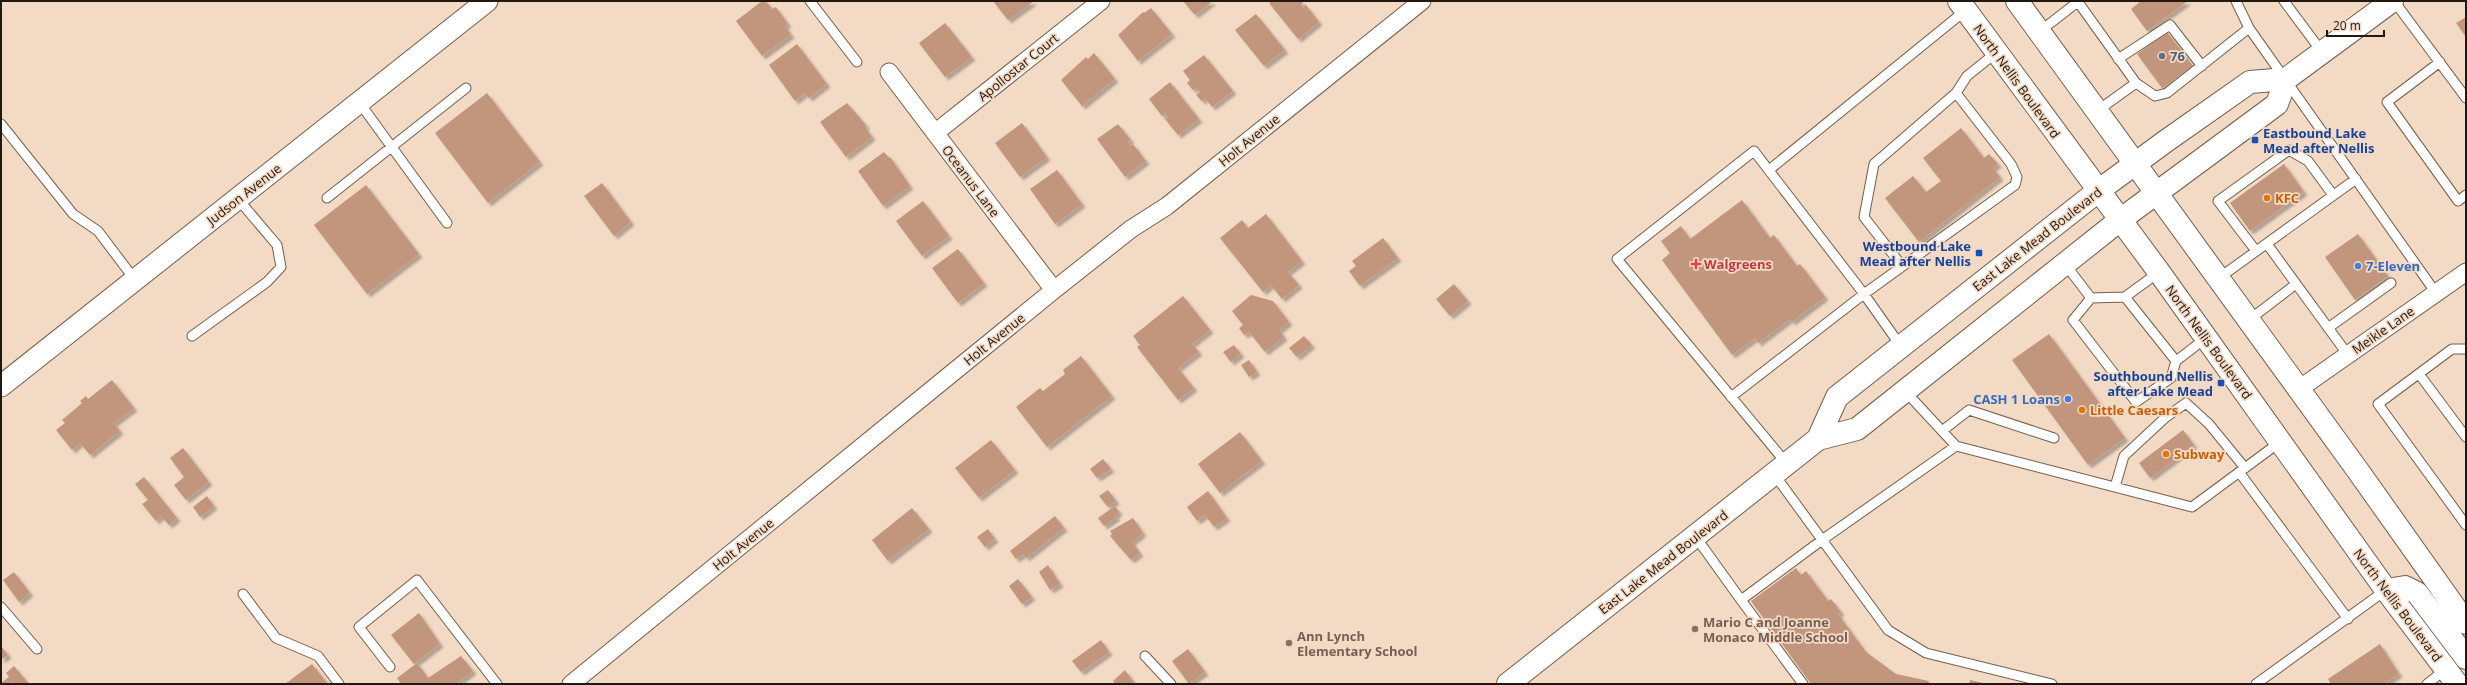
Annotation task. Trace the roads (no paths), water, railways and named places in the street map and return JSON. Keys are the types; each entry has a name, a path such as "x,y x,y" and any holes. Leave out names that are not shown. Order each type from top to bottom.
{"main road":[{"path":"2017,1 2157,192 2465,621"},
{"name":"East Lake Mead Boulevard","path":"1818,439 1836,397 1900,345 2098,191 2250,82 2286,78 2393,1"},
{"name":"North Nellis Boulevard","path":"1963,6 2159,272 2386,590 2452,676"},
{"name":"East Lake Mead Boulevard","path":"1508,684 1818,439 1857,429 2120,220 2277,104 2286,78"},
{"path":"2386,590 2405,587 2417,593 2466,658"}],"street":[{"name":"Judson Avenue","path":"1,386 487,1"},
{"name":"Apollostar Court","path":"935,133 1101,1"},
{"name":"Holt Avenue","path":"571,684 1054,290 1131,229 1167,206 1422,1"},
{"name":"Oceanus Lane","path":"889,72 1054,290"},
{"name":"Meikle Lane","path":"2299,389 2466,272"}],"lane":[{"path":"810,1 857,62"},
{"path":"2236,1 2249,28 2286,78 2436,293"},
{"path":"2284,1 2322,52"},
{"path":"2393,1 2466,98"},
{"path":"2040,32 2079,2 2118,60 2136,83 2155,96 2167,93 2249,28"},
{"path":"1769,170 1963,6"},
{"path":"2118,60 2170,25 2202,66"},
{"path":"1902,266 1864,217 1874,164 1956,93 1967,76 1997,52"},
{"path":"2440,62 2386,102 2458,201 2466,195"},
{"path":"2097,110 2136,83"},
{"path":"327,198 466,88"},
{"path":"1731,397 1864,294 2015,185 2017,177 2011,164 1956,93"},
{"path":"359,102 447,224"},
{"path":"1,124 73,214 98,232 135,280"},
{"path":"2256,251 2218,201 2275,158 2289,150 2308,161 2333,195"},
{"path":"1900,345 1864,294 1754,151 1617,259 1731,397 1780,469 1822,540 1888,630 1926,653 2052,684"},
{"path":"2219,278 2356,179"},
{"path":"192,336 268,282 281,267 277,245 238,198"},
{"path":"2267,244 2348,355"},
{"path":"2065,264 2090,298"},
{"path":"2090,298 2126,297 2159,272"},
{"path":"2328,328 2391,283"},
{"path":"2249,320 2296,284"},
{"path":"2126,297 2176,361"},
{"path":"2090,298 2073,320 2136,402 2170,378 2176,361 2206,338"},
{"path":"2466,349 2452,349 2378,404 2466,525"},
{"path":"2419,374 2466,438"},
{"path":"1905,391 1956,446 2192,507 2280,442"},
{"path":"2115,487 2124,456 2166,417 2186,403 2209,424 2348,619"},
{"path":"1942,431 1969,410 2054,438"},
{"path":"1741,600 1822,540 1956,446"},
{"path":"1695,536 1803,684"},
{"path":"390,667 359,627 417,580 497,684"},
{"path":"2256,684 2348,619 2386,590"},
{"path":"243,594 276,638 318,656 339,684"},
{"path":"1,607 36,649"},
{"path":"1145,656 1172,684"},
{"path":"2427,684 2452,676"}],"place":[{"name":"76","path":"2162,56"},
{"name":"Eastbound Lake Mead after Nellis","path":"2255,140"},
{"name":"KFC","path":"2267,198"},
{"name":"Westbound Lake Mead after Nellis","path":"1979,253"},
{"name":"Walgreens","path":"1696,264"},
{"name":"7-Eleven","path":"2358,266"},
{"name":"Southbound Nellis after Lake Mead","path":"2221,383"},
{"name":"CASH 1 Loans","path":"2068,399"},
{"name":"Little Caesars","path":"2082,410"},
{"name":"Subway","path":"2166,454"},
{"name":"Mario C and Joanne Monaco Middle School","path":"1695,629"},
{"name":"Ann Lynch Elementary School","path":"1289,643"}]}
